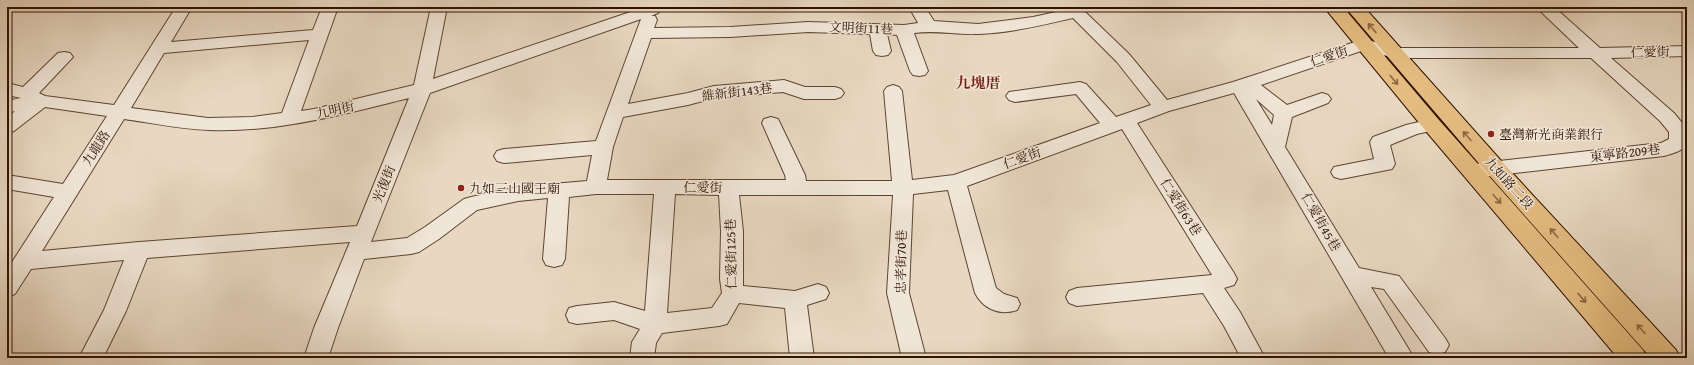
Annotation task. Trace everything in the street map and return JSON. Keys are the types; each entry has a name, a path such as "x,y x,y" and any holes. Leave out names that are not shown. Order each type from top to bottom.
{"main road":[{"name":"九如路二段","path":"1333,7 1432,125 1473,170 1634,358"},
{"name":"九如路二段","path":"1354,7 1496,169 1667,358"}],"street":[{"name":"九龍路","path":"13,274 68,192 184,7"},
{"path":"289,118 330,7"},
{"name":"光復街","path":"316,358 326,328 422,89 439,7"},
{"path":"917,7 928,26"},
{"name":"東寧路209巷","path":"1473,170 1496,169 1664,149 1678,143 1679,131 1667,117 1544,7"},
{"path":"596,187 603,147 653,8"},
{"name":"九明街","path":"7,88 34,97 119,112 208,124 253,123 314,115 422,89 628,12 653,8"},
{"path":"1073,10 1122,58 1163,107"},
{"name":"文明街11巷","path":"644,33 730,32 808,27 904,30 928,26 978,28 1033,22 1073,10"},
{"path":"876,29 882,51"},
{"path":"904,30 919,71"},
{"path":"159,48 320,34"},
{"name":"仁愛街","path":"357,252 411,246 432,233 471,204 518,194 596,187 903,188 956,182 1163,107 1244,85 1364,44 1395,53 1596,53 1687,51"},
{"path":"7,127 34,97 64,57"},
{"path":"1244,85 1284,112"},
{"name":"仁愛街45巷","path":"1244,85 1276,147 1402,358"},
{"name":"維新街143巷","path":"616,112 688,99 714,92 784,86 804,93 835,93"},
{"path":"1015,96 1080,88 1119,123"},
{"name":"忠孝街70巷","path":"893,92 903,188 898,293 914,358"},
{"path":"7,107 34,97"},
{"path":"1284,112 1322,99"},
{"path":"1276,147 1284,112"},
{"path":"771,123 795,175 797,187"},
{"name":"仁愛街63巷","path":"1077,297 1208,284 1226,279 1119,123"},
{"path":"1341,172 1385,164 1380,142 1413,129 1432,125"},
{"path":"504,156 603,147"},
{"path":"7,182 68,192"},
{"path":"956,182 986,293 999,303 1009,304"},
{"path":"642,358 644,342 655,324 665,187"},
{"name":"仁愛街125巷","path":"577,315 614,311 655,324 719,317 733,294 731,279 732,232 728,187"},
{"path":"554,259 559,190"},
{"path":"13,274 139,250 365,233"},
{"path":"91,358 115,310 139,250"},
{"path":"1352,275 1391,282 1437,345"},
{"path":"1208,284 1232,319 1253,358"},
{"path":"733,294 795,300 818,294"},
{"path":"795,300 802,358"}],"place":[{"name":"臺灣新光商業銀行","path":"1491,134"},
{"name":"九如三山國王廟","path":"461,188"}],"district":[{"name":"九塊厝","path":"978,82"}]}
